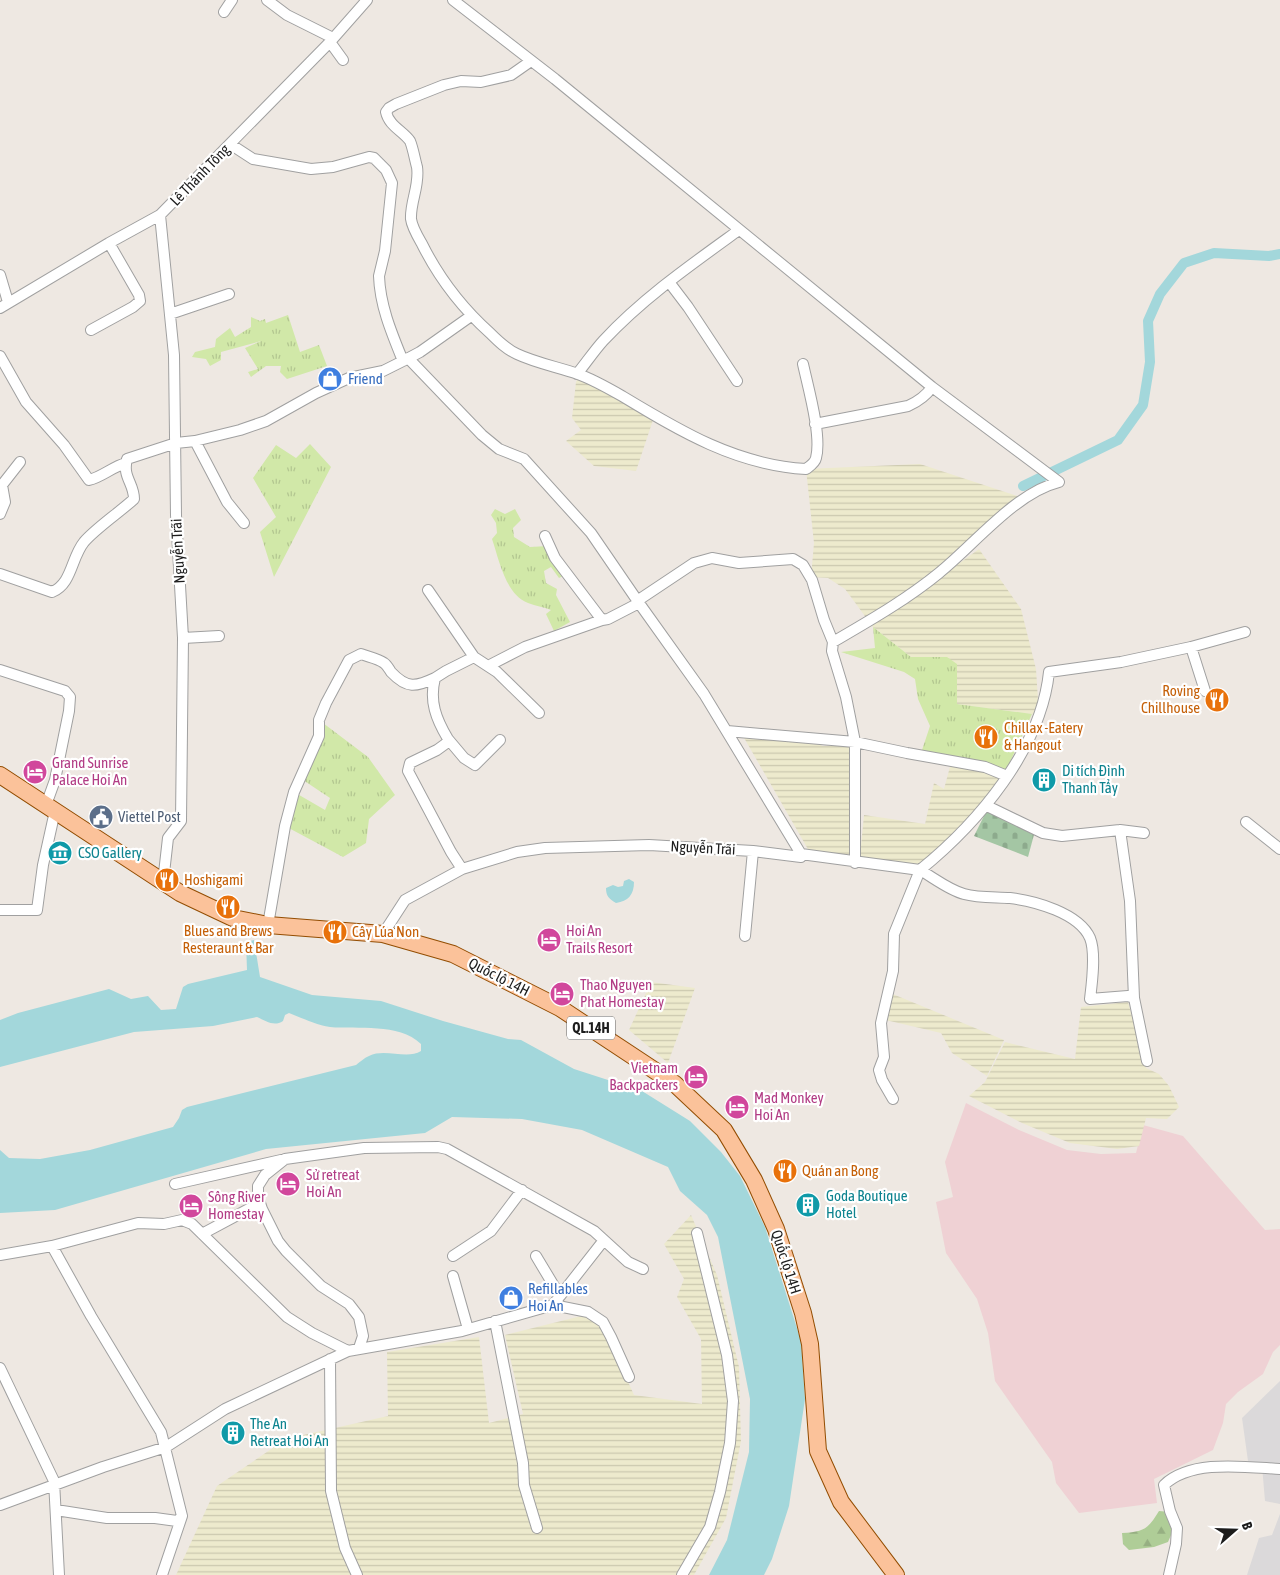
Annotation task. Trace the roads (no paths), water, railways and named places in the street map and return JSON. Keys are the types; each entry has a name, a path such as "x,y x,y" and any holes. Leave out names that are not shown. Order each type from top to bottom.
{"main road":[{"name":"Quốc lộ 14H","path":"0,775 180,893 233,918 268,925 383,934 452,954 560,1008 675,1084 724,1130 754,1180 776,1229 803,1313 810,1344 818,1451 841,1502 896,1575"}],"street":[{"path":"224,12 232,0"},
{"path":"267,0 287,15 332,40 343,60"},
{"name":"Lê Thánh Tông","path":"4,305 160,215 332,40 367,0"},
{"path":"453,0 555,79 932,387 1059,482 1053,483 1026,497 939,573 898,604 833,642"},
{"path":"531,61 511,76 481,82 461,81 444,85 396,104 386,112 392,124 410,142 417,168 417,182 411,221 433,265 471,316 506,348 517,354 577,374 620,395 654,417 730,454 762,462 806,469 813,464 816,458 815,424 802,364"},
{"path":"230,144 253,159 311,169 332,167 370,156 386,170 392,183 385,252 379,276 383,307 405,360 482,436 499,449 524,459 591,533 704,694 801,854"},
{"name":"Nguyễn Trãi","path":"160,215 174,355 176,515 183,638 181,821 168,838 163,882"},
{"path":"577,374 603,341 669,282 739,230"},
{"path":"91,330 140,301 136,290 109,243"},
{"path":"0,275 4,305"},
{"path":"669,282 688,306 737,381"},
{"path":"170,314 229,294"},
{"path":"0,574 52,592 60,589 66,580 77,553 85,541 134,499 134,492 125,468 127,460 176,443 196,441 240,430 266,421 316,393 349,378 383,372 405,360 471,316"},
{"path":"0,356 22,397 64,445 89,480 115,466 126,463"},
{"path":"815,424 908,406 916,403 932,387"},
{"path":"196,441 227,502 244,523"},
{"path":"0,514 4,502 2,485 20,462"},
{"path":"545,536 555,558 602,620"},
{"path":"488,666 525,647 602,620 608,620 638,602 694,563 712,558 739,563 793,559 803,565 812,580 833,642 832,651 846,697 855,742 855,863"},
{"path":"428,590 474,656 497,672 539,713"},
{"path":"893,1099 882,1080 879,1070 884,1057 881,1023 893,972 894,934 920,870 937,857 987,806 1026,746 1035,727 1048,685 1049,672 1121,662 1191,647 1245,632"},
{"path":"183,638 219,636"},
{"path":"1191,647 1205,691"},
{"path":"268,925 285,826 294,792 319,736 319,720 326,703 349,660 361,654 376,658 385,663 400,680 410,685 419,685 474,656"},
{"path":"0,670 65,692 70,697 50,808 38,910 0,910"},
{"path":"435,678 431,692 439,722 448,739 464,758 475,765 500,740"},
{"path":"727,731 855,742 985,767 1007,776"},
{"path":"448,739 448,742 437,750 410,763 408,771 462,869"},
{"path":"987,806 1043,833 1062,836 1120,830 1144,833"},
{"path":"1246,822 1280,849"},
{"path":"1120,830 1130,901 1134,998 1147,1061"},
{"name":"Nguyễn Trãi","path":"383,934 405,900 462,869 517,852 546,848 649,845 753,851 801,857 801,854 855,863 920,870"},
{"path":"745,936 753,851"},
{"path":"920,870 965,894 1028,901 1063,914 1084,929 1090,939 1093,950 1090,999 1128,996 1134,998"},
{"path":"175,1184 285,1159 364,1148 438,1147 460,1155 594,1231 628,1262 643,1270"},
{"path":"285,1159 265,1175 258,1186 260,1204 278,1241 286,1251 321,1286 349,1304 358,1317 363,1336 359,1348"},
{"path":"453,1256 491,1231 522,1190"},
{"path":"202,1234 260,1204"},
{"path":"0,1255 52,1246 138,1224 164,1224 182,1220 192,1224 287,1316 312,1333 348,1351"},
{"path":"682,1575 710,1527 720,1492 730,1443 734,1401 727,1354 697,1233"},
{"path":"553,1305 604,1240"},
{"path":"52,1246 91,1316 162,1432 182,1514 162,1575"},
{"path":"536,1256 560,1296"},
{"path":"452,1276 468,1329"},
{"path":"0,1505 103,1467 166,1447 225,1409 348,1351 412,1341 468,1329 553,1305 588,1312 603,1322 612,1337 629,1377"},
{"path":"495,1321 522,1463 523,1480 537,1528"},
{"path":"330,1359 331,1490 345,1548 357,1575"},
{"path":"0,1368 54,1485 59,1575"},
{"path":"1169,1575 1176,1544 1177,1528 1170,1511 1164,1485 1180,1474 1198,1469 1245,1467 1280,1469"},
{"path":"56,1510 107,1518 155,1518 177,1521 181,1518"}],"water":[{"path":"629,879 634,882 630,897 616,903 610,899 606,888 613,885 623,886 624,881"},
{"path":"254,940 260,977 312,995 381,1001 443,1021 508,1039 521,1040 574,1069 642,1091 690,1121 721,1152 740,1176 765,1227 801,1341 805,1399 789,1506 772,1559 764,1575 709,1575 727,1540 749,1452 750,1399 718,1237 707,1215 680,1191 668,1167 582,1130 522,1119 452,1117 425,1133 266,1149 55,1210 0,1213 0,1150 9,1158 40,1159 90,1150 173,1127 182,1110 187,1107 356,1065 365,1058 375,1054 409,1054 421,1051 421,1044 401,1032 377,1028 330,1027 289,1013 285,1015 280,1023 270,1023 257,1017 213,1026 134,1032 0,1067 0,1020 18,1013 109,989 131,999 148,996 161,1010 176,1009 183,987 188,984 247,970 246,942"}],"waterway":[{"path":"1023,486 1118,440 1143,405 1150,362 1148,321 1160,294 1184,263 1214,253 1269,256 1280,254"}],"place":[{"name":"Friend","path":"330,379"},
{"name":"Roving Chillhouse","path":"1217,700"},
{"name":"Chillax -Eatery & Hangout","path":"986,737"},
{"name":"Grand Sunrise Palace Hoi An","path":"35,772"},
{"name":"Di tích Đình Thanh Tẩy","path":"1044,780"},
{"name":"Viettel Post","path":"101,817"},
{"name":"CSO Gallery","path":"60,853"},
{"name":"Hoshigami","path":"167,880"},
{"name":"Blues and Brews Resteraunt & Bar","path":"228,907"},
{"name":"Cây Lúa Non","path":"335,932"},
{"name":"Hoi An Trails Resort","path":"549,940"},
{"name":"Thao Nguyen Phat Homestay","path":"562,994"},
{"name":"Vietnam Backpackers","path":"696,1077"},
{"name":"Mad Monkey Hoi An","path":"737,1107"},
{"name":"Quán an Bong","path":"785,1171"},
{"name":"Sử retreat Hoi An","path":"288,1184"},
{"name":"Goda Boutique Hotel","path":"808,1205"},
{"name":"Sông River Homestay","path":"191,1206"},
{"name":"Refillables Hoi An","path":"511,1298"},
{"name":"The An Retreat Hoi An","path":"233,1433"}]}
